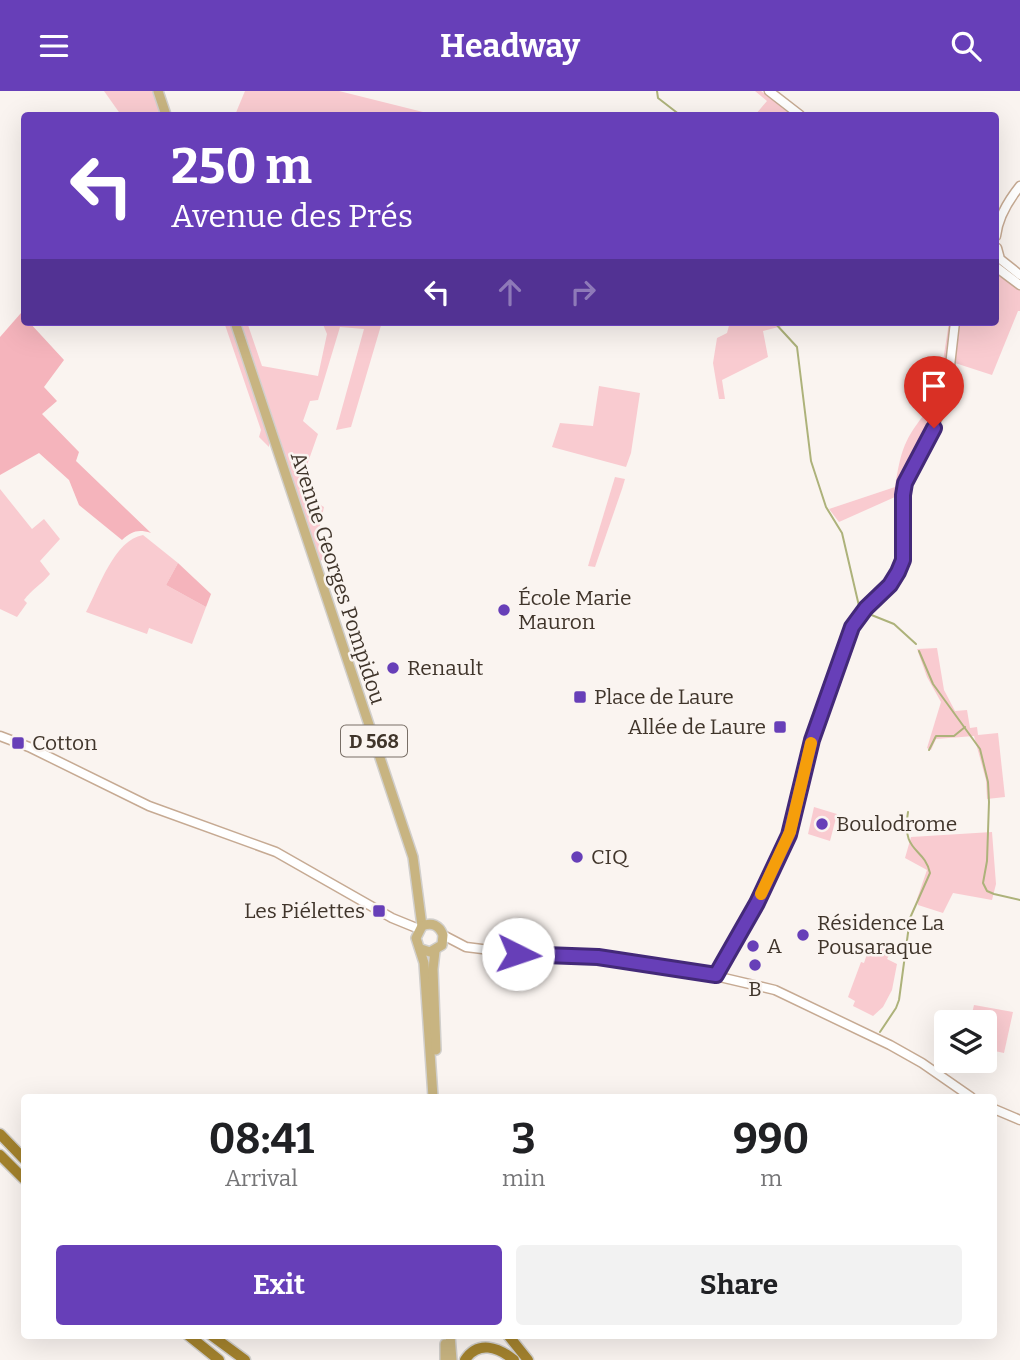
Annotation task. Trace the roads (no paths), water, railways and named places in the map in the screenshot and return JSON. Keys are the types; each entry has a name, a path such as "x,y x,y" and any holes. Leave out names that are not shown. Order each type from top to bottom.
{"highway":[{"path":"0,1134 21,1156"},
{"path":"0,1155 21,1176"},
{"path":"186,1339 211,1360"},
{"path":"193,1339 219,1360"},
{"path":"216,1339 245,1360"},
{"path":"511,1339 527,1360"},
{"path":"464,1360 475,1349 490,1347 500,1350 514,1360"}],"main road":[{"path":"158,91 165,112"},
{"name":"Avenue Georges Pompidou","path":"236,326 413,857 424,926"},
{"path":"433,1094 425,975 419,946 424,926 437,926 443,935 433,969 439,1094"},
{"path":"419,946 437,949"},
{"path":"444,1339 445,1360"},
{"path":"450,1339 452,1360"}],"street":[{"path":"769,91 796,112"},
{"path":"999,210 1020,186"},
{"path":"999,221 1010,198"},
{"path":"999,256 1020,275"},
{"path":"999,269 1020,285"},
{"path":"716,975 757,903 789,835 812,740 852,627 866,608 890,585 903,560 905,483 946,401 955,326"},
{"path":"0,736 29,747 149,806 276,852 392,918 419,946"},
{"path":"392,918 424,926"},
{"path":"443,935 466,947"},
{"path":"437,949 466,947 530,955 598,957 716,975 775,990 910,1055 967,1094"},
{"path":"997,1110 1020,1120"}],"waterway":[{"path":"657,91 658,98 676,112"},
{"path":"778,326 797,347 811,461 826,507 842,533 859,606"},
{"path":"869,614 894,624 916,644"},
{"path":"919,651 933,684 980,749 988,782 989,802 987,861 983,883 987,891 1020,900"},
{"path":"929,750 936,736 954,736 965,727"},
{"path":"880,1032 899,1000 910,918 930,873 927,864 910,843 908,812"}],"place":[{"name":"École Marie Mauron","path":"504,610"},
{"name":"Renault","path":"393,668"},
{"name":"Place de Laure","path":"580,697"},
{"name":"Allée de Laure","path":"780,727"},
{"name":"Cotton","path":"18,743"},
{"name":"Boulodrome","path":"822,824"},
{"name":"CIQ","path":"577,857"},
{"name":"Les Piélettes","path":"379,911"},
{"name":"Résidence La Pousaraque","path":"803,935"},
{"name":"A","path":"753,946"},
{"name":"B","path":"755,965"}]}
